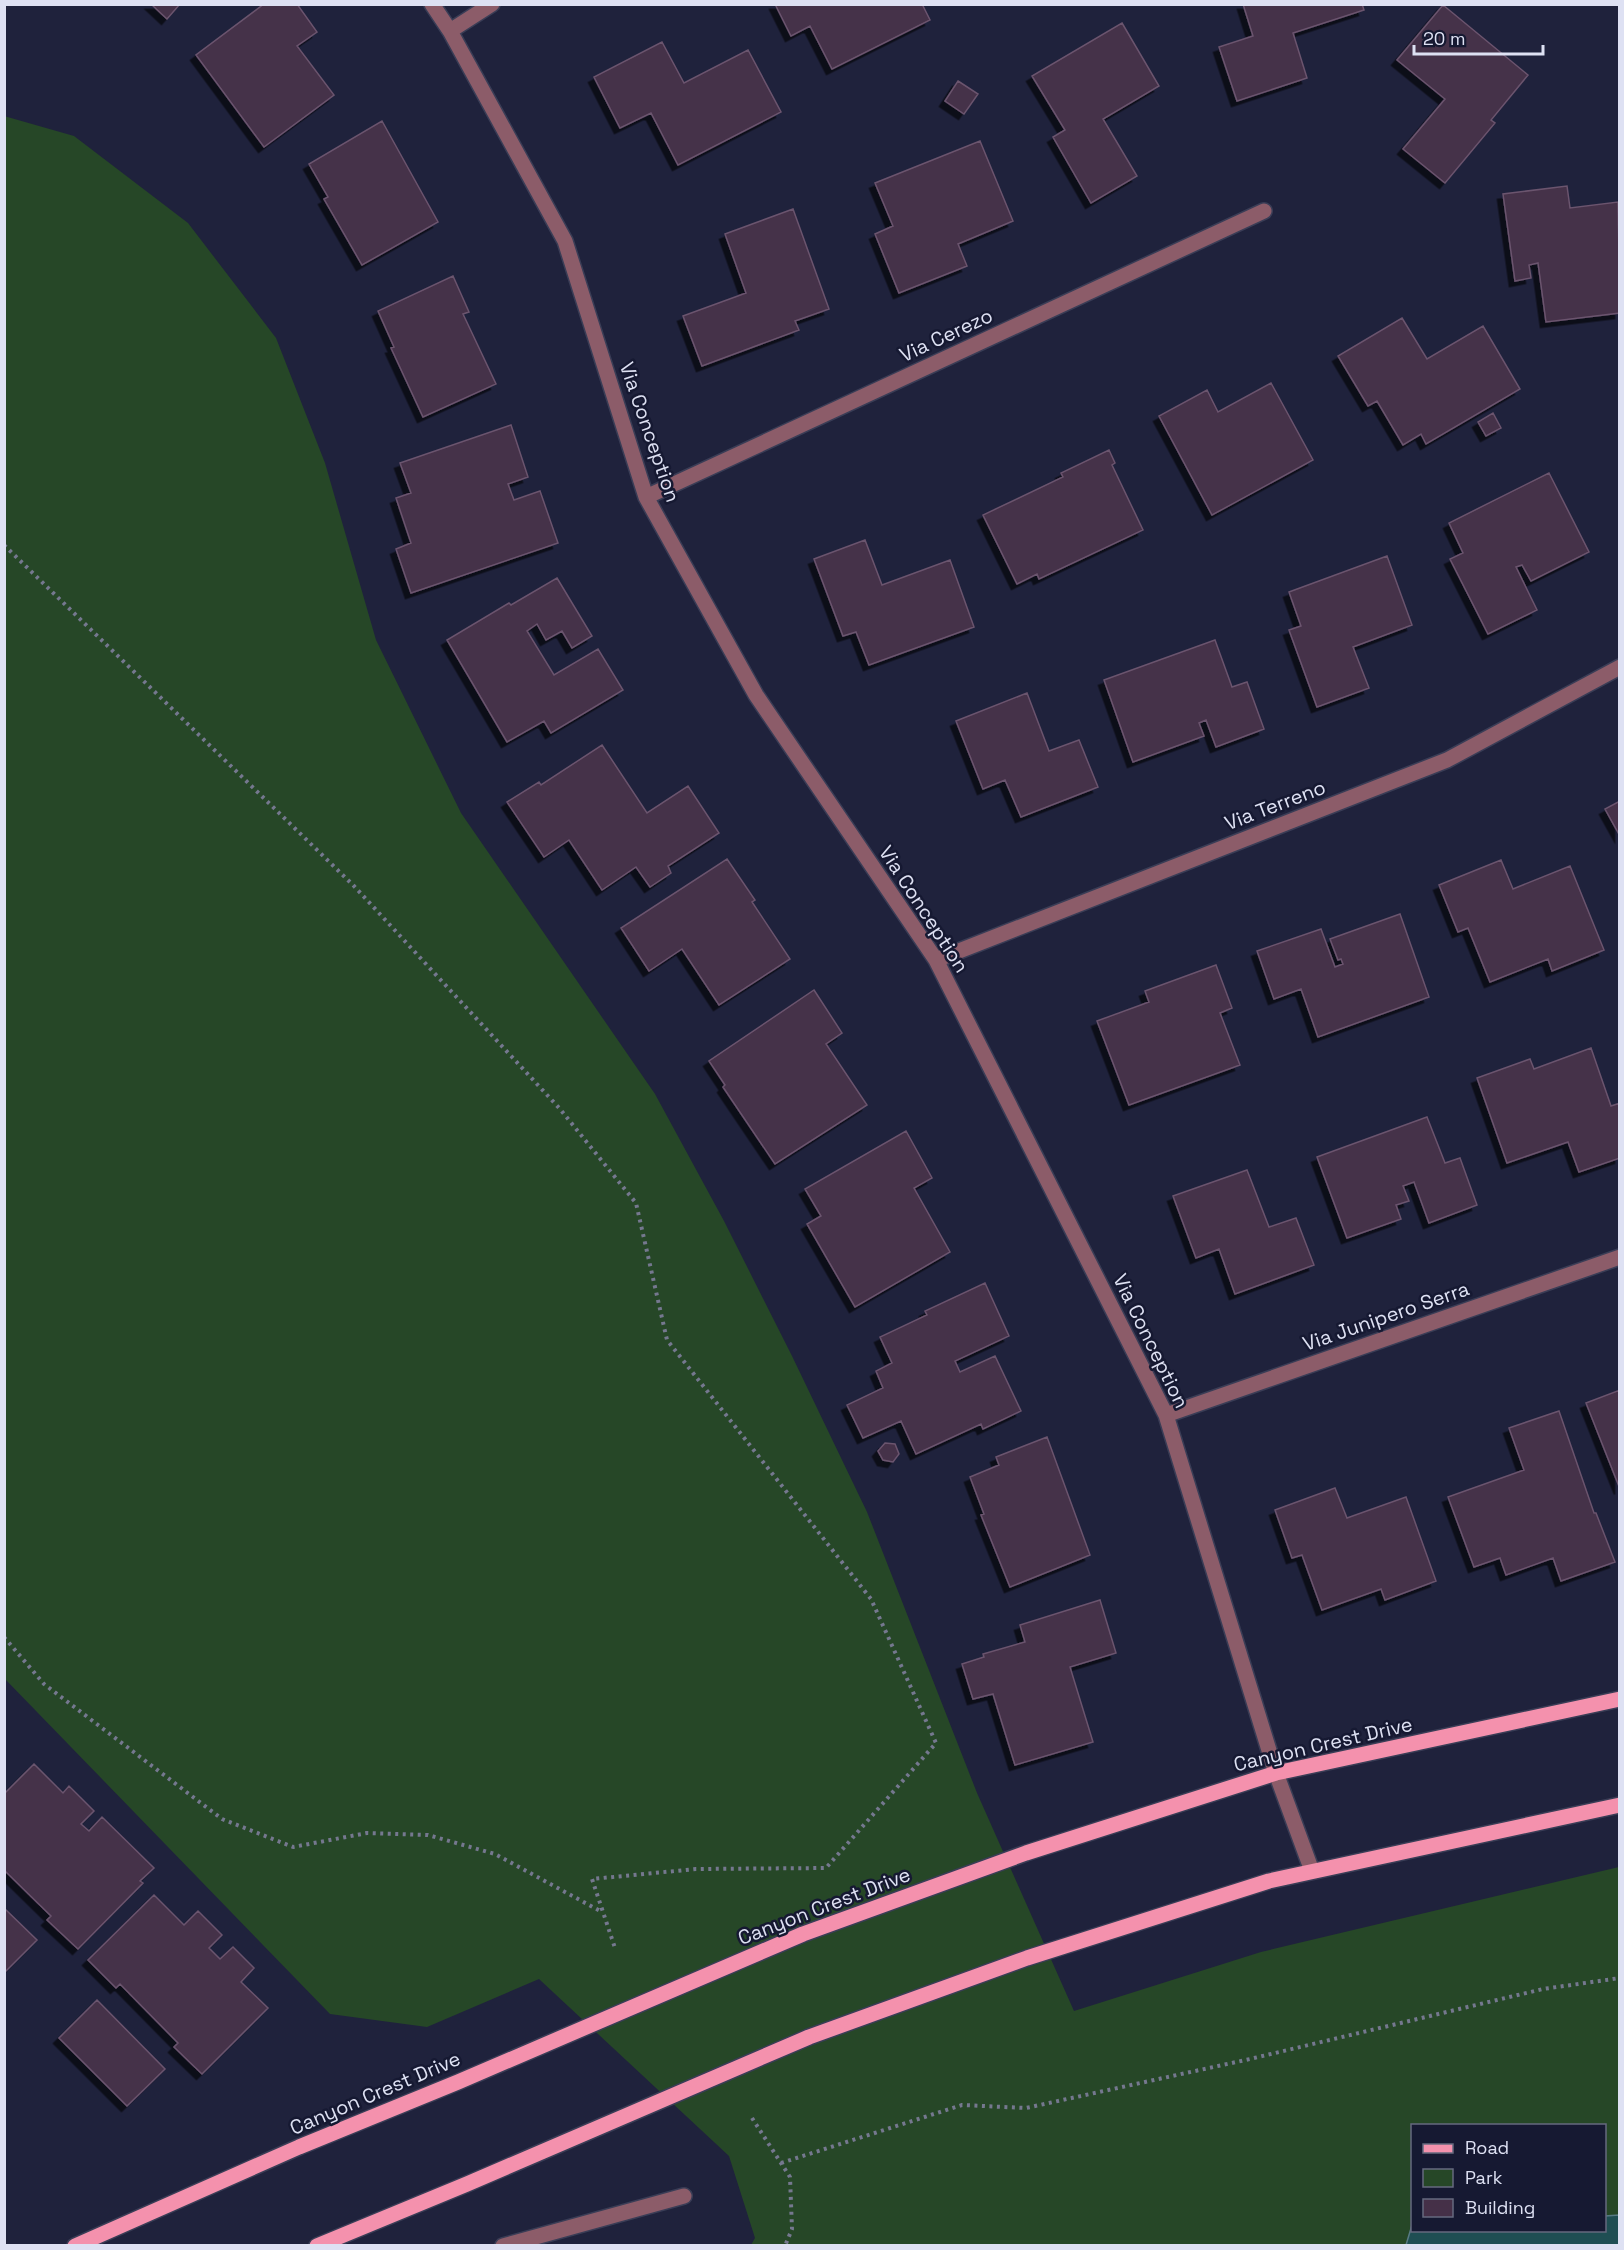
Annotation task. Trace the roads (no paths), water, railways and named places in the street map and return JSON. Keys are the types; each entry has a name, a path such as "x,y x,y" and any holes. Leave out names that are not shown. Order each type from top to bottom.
{"main road":[{"name":"Canyon Crest Drive","path":"75,2246 288,2152 458,2082 803,1934 1026,1853 1276,1773 1620,1699"},
{"path":"317,2246 478,2180 809,2037 1027,1958 1269,1881 1620,1805"}],"street":[{"name":"Via Conception","path":"432,4 450,31 565,241 646,497 756,695 936,960 1166,1415 1276,1773 1312,1871"},
{"path":"450,31 492,4"},
{"name":"Via Cerezo","path":"646,497 1264,211"},
{"name":"Via Terreno","path":"936,960 1447,760 1620,667"},
{"name":"Via Junipero Serra","path":"1166,1415 1620,1257"},
{"path":"503,2246 684,2196"}]}
